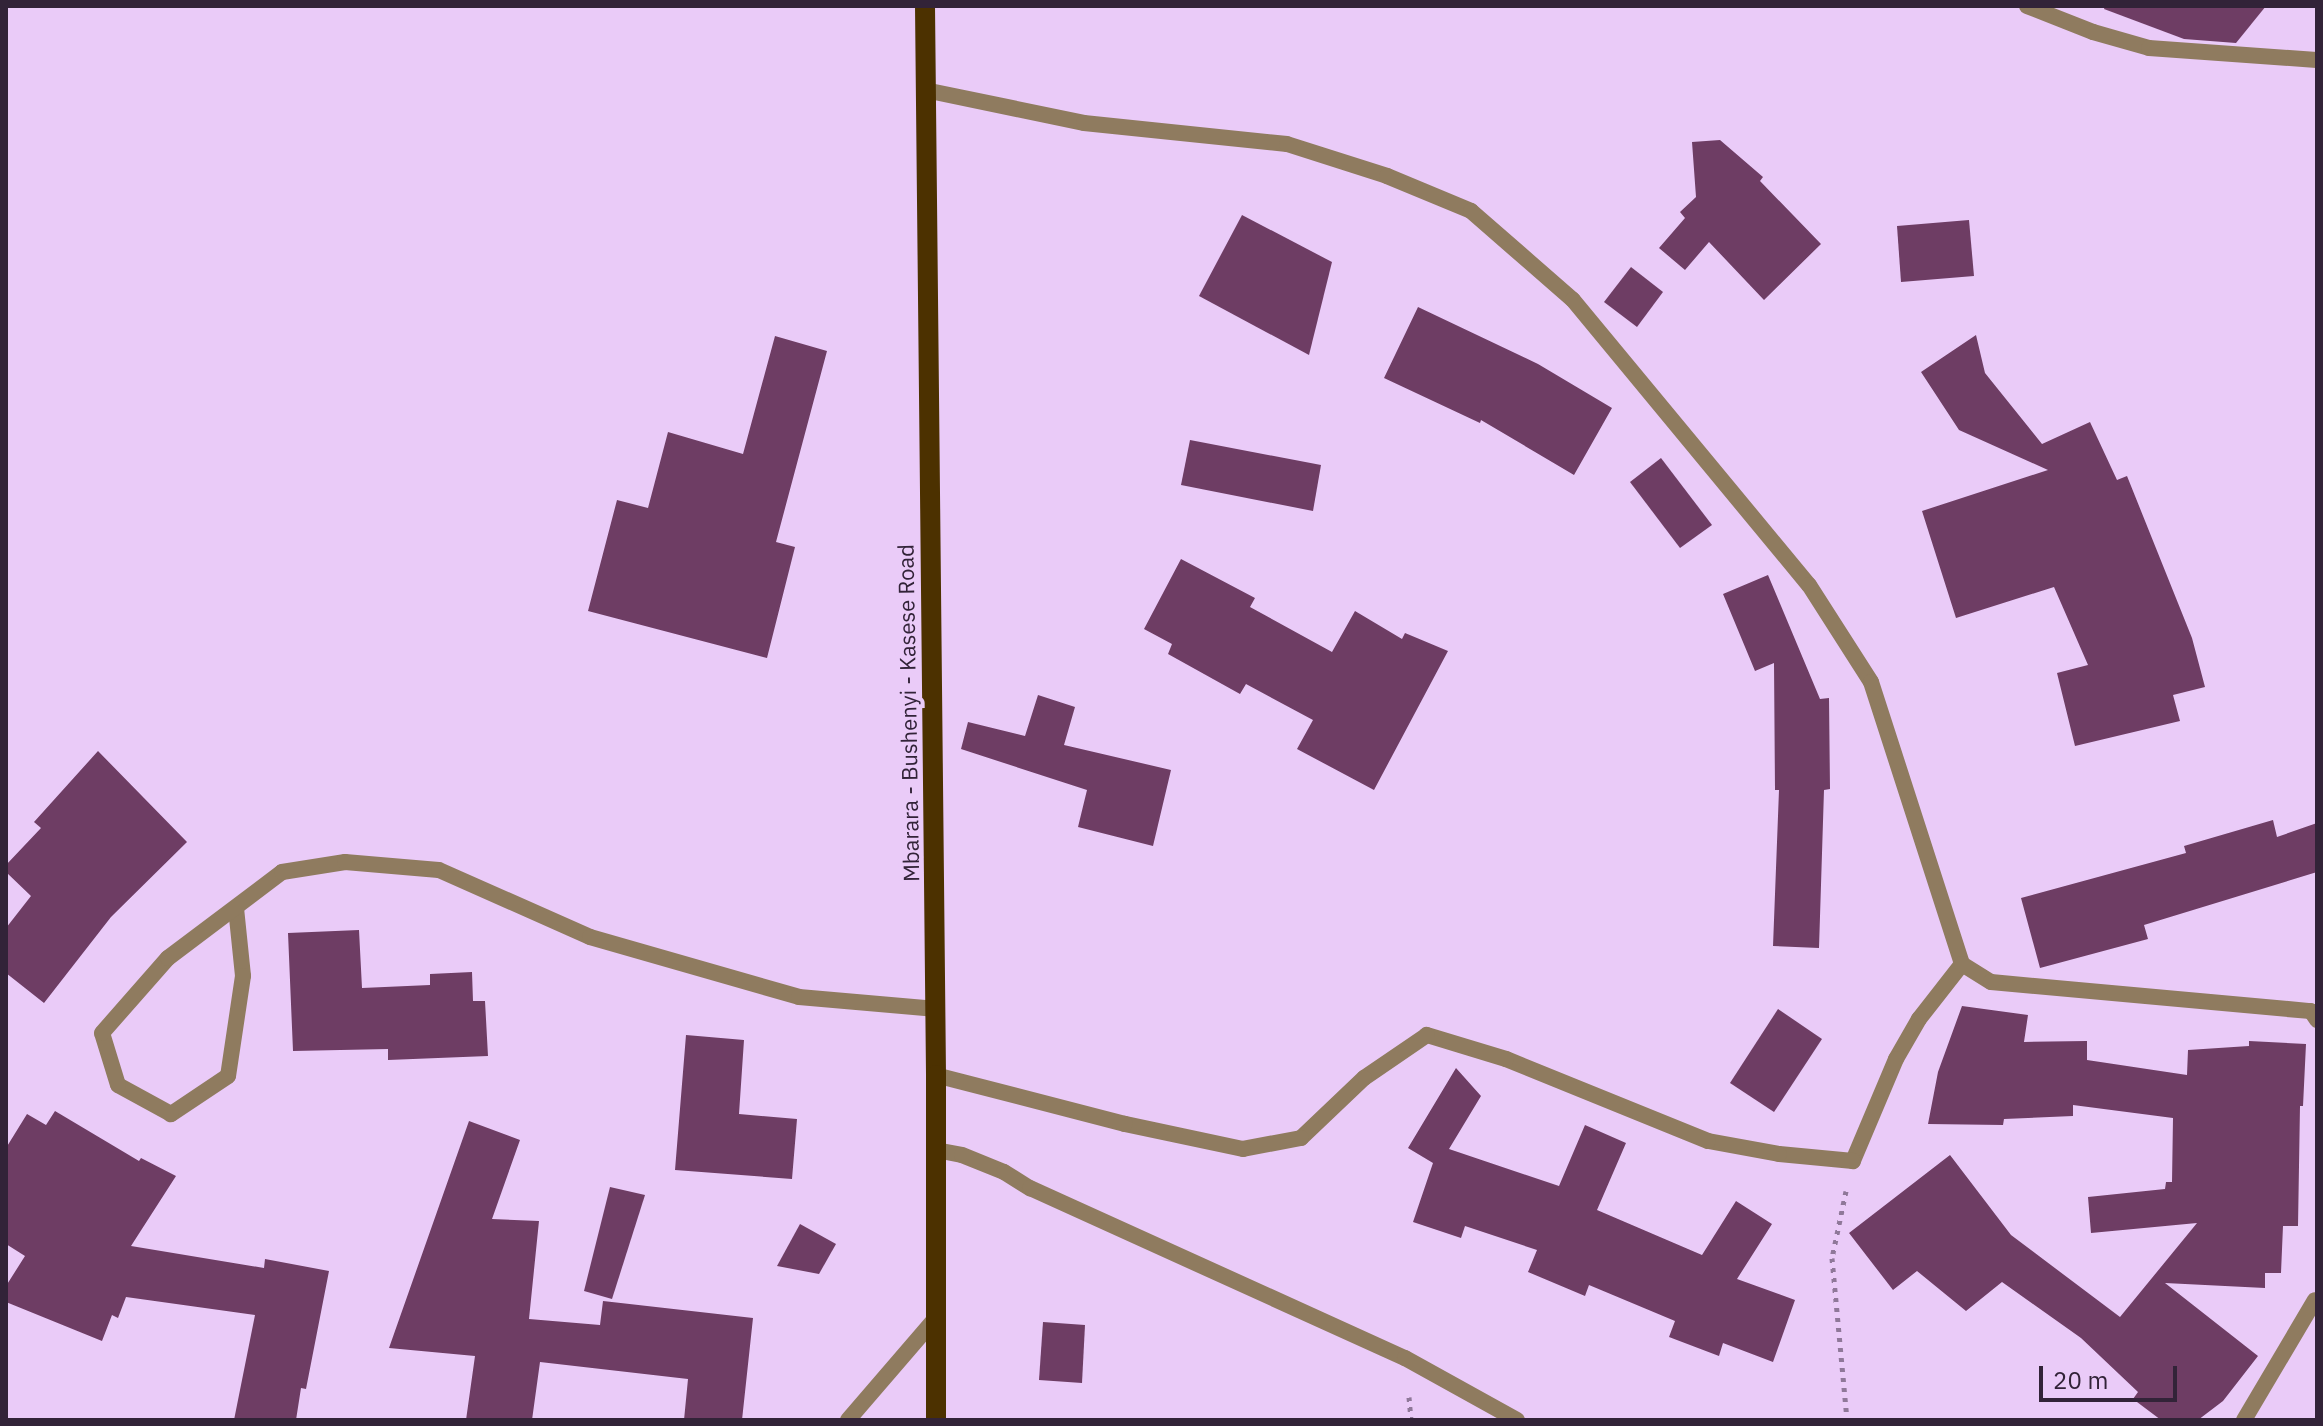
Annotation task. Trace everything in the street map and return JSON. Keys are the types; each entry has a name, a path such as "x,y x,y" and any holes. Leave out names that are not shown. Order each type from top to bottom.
{"main road":[{"name":"Mbarara - Bushenyi - Kasese Road","path":"925,6 936,1009 936,1420"}],"street":[{"path":"2027,6 2093,32 2149,48 2317,60"},
{"path":"925,90 1084,123 1287,144 1387,176 1471,211 1573,300 1809,585 1871,682 1962,964 1991,982 2311,1011 2317,1020"},
{"path":"236,908 243,976 228,1076 171,1114 118,1085 102,1033 168,958 282,872 345,862 439,870 590,937 784,993 936,1009"},
{"path":"936,1075 1125,1124 1243,1149 1301,1138 1364,1078 1427,1035 1506,1059 1708,1141 1779,1154 1853,1161 1896,1059 1919,1019 1962,964"},
{"path":"936,1150 962,1155 1004,1172 1030,1188 1405,1358 1517,1420"},
{"path":"2244,1420 2316,1299"},
{"path":"848,1420 935,1319"}],"path":[{"path":"1847,1420 1832,1258 1853,1161"}],"building":[{"path":"2105,6 2266,6 2236,43 2184,39 2104,9"},
{"path":"1720,140 1763,177 1760,181 1821,244 1764,300 1709,242 1685,270 1659,248 1685,218 1680,212 1696,197 1692,142"},
{"path":"1242,215 1332,262 1309,355 1199,296"},
{"path":"1969,220 1974,276 1901,282 1897,226"},
{"path":"1631,267 1663,292 1637,327 1604,302"},
{"path":"1418,307 1538,364 1612,408 1574,475 1481,420 1480,423 1384,378"},
{"path":"1976,335 1985,373 2042,444 2090,422 2117,480 2127,476 2192,638 2205,687 2173,695 2180,721 2075,746 2057,673 2088,665 2054,587 1956,618 1922,511 2048,470 1959,430 1921,372"},
{"path":"775,336 827,351 776,542 795,547 767,658 588,611 617,500 648,508 668,432 743,454"},
{"path":"1190,440 1321,465 1313,511 1181,485"},
{"path":"1661,458 1712,525 1680,548 1630,482"},
{"path":"1181,559 1255,598 1250,607 1332,652 1355,611 1402,639 1405,633 1448,651 1374,790 1297,749 1313,720 1246,684 1240,694 1168,654 1172,644 1144,629"},
{"path":"1768,575 1820,699 1829,698 1830,789 1824,790 1819,948 1773,946 1779,790 1775,790 1774,663 1755,671 1723,594"},
{"path":"1038,695 1075,707 1064,745 1171,770 1153,846 1078,827 1087,790 961,749 968,722 1025,736"},
{"path":"98,751 187,842 111,917 44,1003 6,973 6,928 31,896 6,872 6,865 41,828 34,822"},
{"path":"2273,820 2277,837 2317,823 2317,872 2144,925 2148,939 2040,968 2021,898 2186,853 2184,846"},
{"path":"359,930 362,988 430,985 430,974 472,972 473,1001 485,1001 488,1056 388,1060 388,1049 293,1051 288,933"},
{"path":"1962,1006 2028,1015 2024,1042 2087,1041 2087,1060 2187,1075 2188,1050 2249,1046 2249,1041 2306,1044 2303,1106 2300,1106 2298,1226 2283,1226 2281,1273 2265,1273 2265,1288 2165,1283 2258,1356 2223,1401 2198,1420 2161,1420 2133,1399 2138,1392 2081,1338 2002,1282 1966,1311 1917,1271 1893,1290 1849,1233 1950,1155 2011,1235 2120,1317 2197,1223 2091,1233 2088,1197 2165,1189 2166,1182 2172,1182 2173,1118 2073,1105 2073,1116 2004,1119 2003,1125 1928,1124 1938,1072"},
{"path":"1778,1009 1822,1039 1774,1112 1730,1083"},
{"path":"686,1035 744,1040 739,1114 797,1119 792,1179 675,1170"},
{"path":"1456,1068 1481,1096 1449,1149 1559,1186 1585,1125 1626,1143 1597,1210 1702,1255 1736,1201 1772,1224 1737,1279 1795,1300 1773,1362 1723,1343 1719,1356 1669,1337 1675,1321 1589,1285 1585,1296 1528,1272 1537,1250 1465,1226 1461,1238 1413,1222 1433,1163 1408,1148"},
{"path":"55,1111 139,1161 141,1158 176,1176 131,1246 264,1268 265,1259 329,1271 306,1389 301,1388 296,1420 234,1420 255,1315 126,1297 118,1318 112,1315 102,1341 6,1302 6,1286 25,1256 6,1244 6,1148 27,1114 46,1125"},
{"path":"469,1121 520,1140 492,1219 539,1221 529,1319 600,1325 603,1301 753,1318 742,1420 684,1420 688,1379 540,1362 532,1420 466,1420 475,1356 389,1348"},
{"path":"610,1187 645,1195 612,1299 584,1291"},
{"path":"800,1224 836,1244 819,1274 777,1266"},
{"path":"1043,1322 1085,1325 1082,1383 1039,1380"}]}
